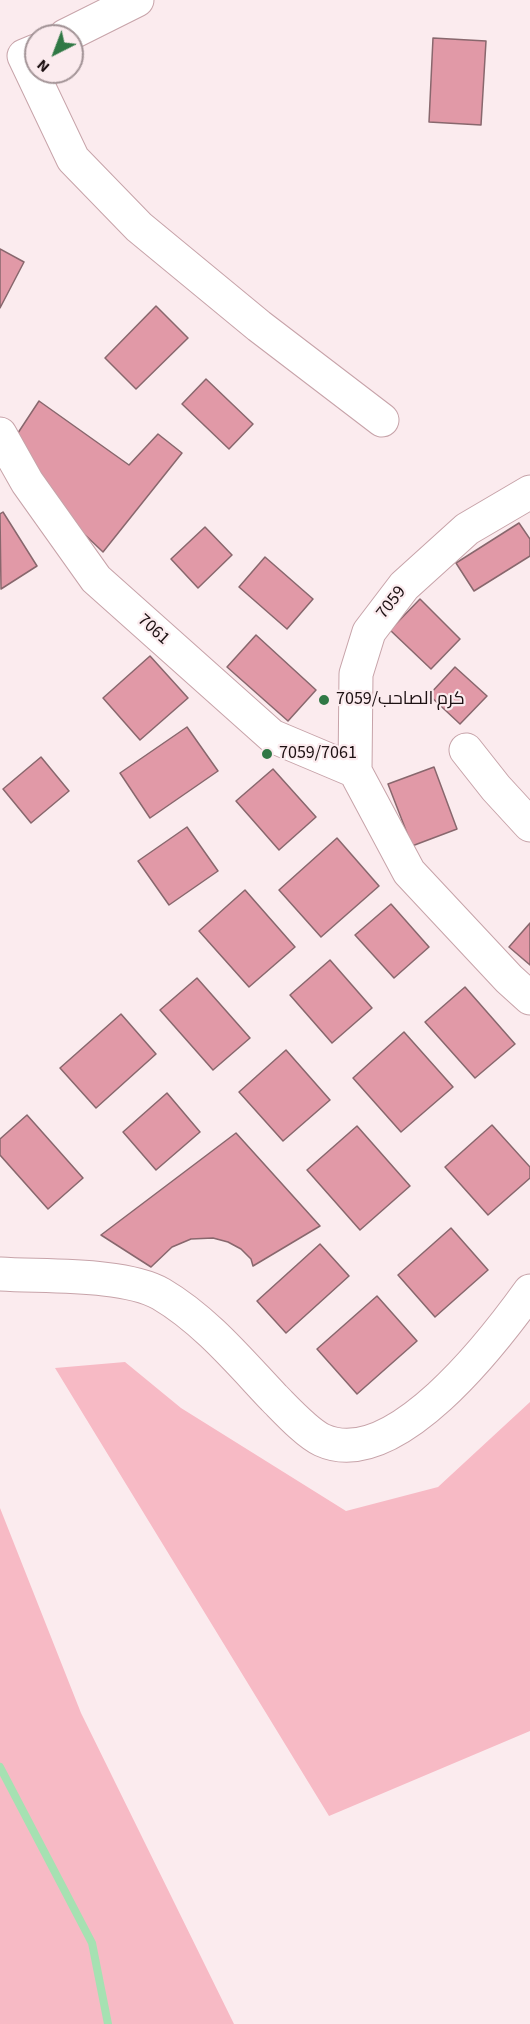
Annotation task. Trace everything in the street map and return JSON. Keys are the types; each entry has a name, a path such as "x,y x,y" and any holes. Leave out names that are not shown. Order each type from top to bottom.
{"street":[{"path":"84,26 137,0"},
{"path":"37,84 73,159 139,227 259,326 382,420"},
{"name":"7061","path":"0,434 27,482 96,579 272,736 355,771"},
{"name":"7059","path":"355,771 356,674 369,632 404,585 467,529 530,492"},
{"path":"466,750 496,788 530,825"},
{"path":"355,771 410,872 530,998"},
{"path":"0,1274 122,1280 159,1293 201,1322 297,1420 321,1440 351,1446 383,1436 417,1417 452,1386 510,1319 530,1291"}],"shaded area":[{"path":"125,1362 181,1408 346,1511 438,1487 530,1402 530,1731 329,1816 55,1368"},
{"path":"0,1508 81,1713 234,2024 0,2024"}],"building":[{"path":"433,38 486,41 481,125 429,122"},
{"path":"0,249 24,262 0,308"},
{"path":"156,306 188,338 136,389 105,358"},
{"path":"206,379 253,424 229,449 182,404"},
{"path":"39,401 129,465 158,434 182,453 103,552 55,506 12,442"},
{"path":"3,512 37,566 1,589 0,514"},
{"path":"519,523 530,539 530,556 474,591 456,563"},
{"path":"205,527 232,555 198,588 171,559"},
{"path":"265,557 313,599 287,629 239,587"},
{"path":"420,599 460,639 431,669 390,630"},
{"path":"256,635 316,690 288,721 227,667"},
{"path":"150,656 188,698 140,740 103,698"},
{"path":"455,667 487,696 460,724 429,695"},
{"path":"187,727 218,771 150,818 120,773"},
{"path":"41,757 69,791 31,823 3,789"},
{"path":"434,767 457,829 412,846 388,784"},
{"path":"273,769 316,817 279,850 236,801"},
{"path":"187,827 218,871 169,905 138,861"},
{"path":"337,838 379,886 321,937 279,890"},
{"path":"245,890 295,947 249,987 199,931"},
{"path":"391,904 429,947 394,978 355,935"},
{"path":"530,923 530,965 509,947"},
{"path":"330,960 372,1008 332,1043 290,995"},
{"path":"197,978 250,1038 213,1070 160,1010"},
{"path":"465,987 515,1044 475,1078 425,1022"},
{"path":"121,1014 156,1054 96,1108 60,1068"},
{"path":"404,1032 453,1087 401,1132 353,1078"},
{"path":"286,1050 330,1100 283,1141 239,1092"},
{"path":"167,1093 200,1132 156,1170 123,1132"},
{"path":"27,1115 83,1178 48,1209 0,1155 0,1139"},
{"path":"492,1125 530,1167 530,1178 488,1215 445,1167"},
{"path":"357,1126 410,1186 360,1230 307,1170"},
{"path":"236,1133 320,1226 253,1266 251,1259 241,1249 213,1238 191,1239 172,1247 151,1267 101,1235"},
{"path":"451,1228 488,1270 435,1317 398,1275"},
{"path":"320,1244 349,1276 286,1333 257,1301"},
{"path":"377,1296 417,1341 357,1394 317,1349"}],"waterway":[{"path":"0,1767 92,1943 108,2024"}],"place":[{"name":"كرم الصاحب/7059","path":"324,700"},
{"name":"7059/7061","path":"267,754"}]}
